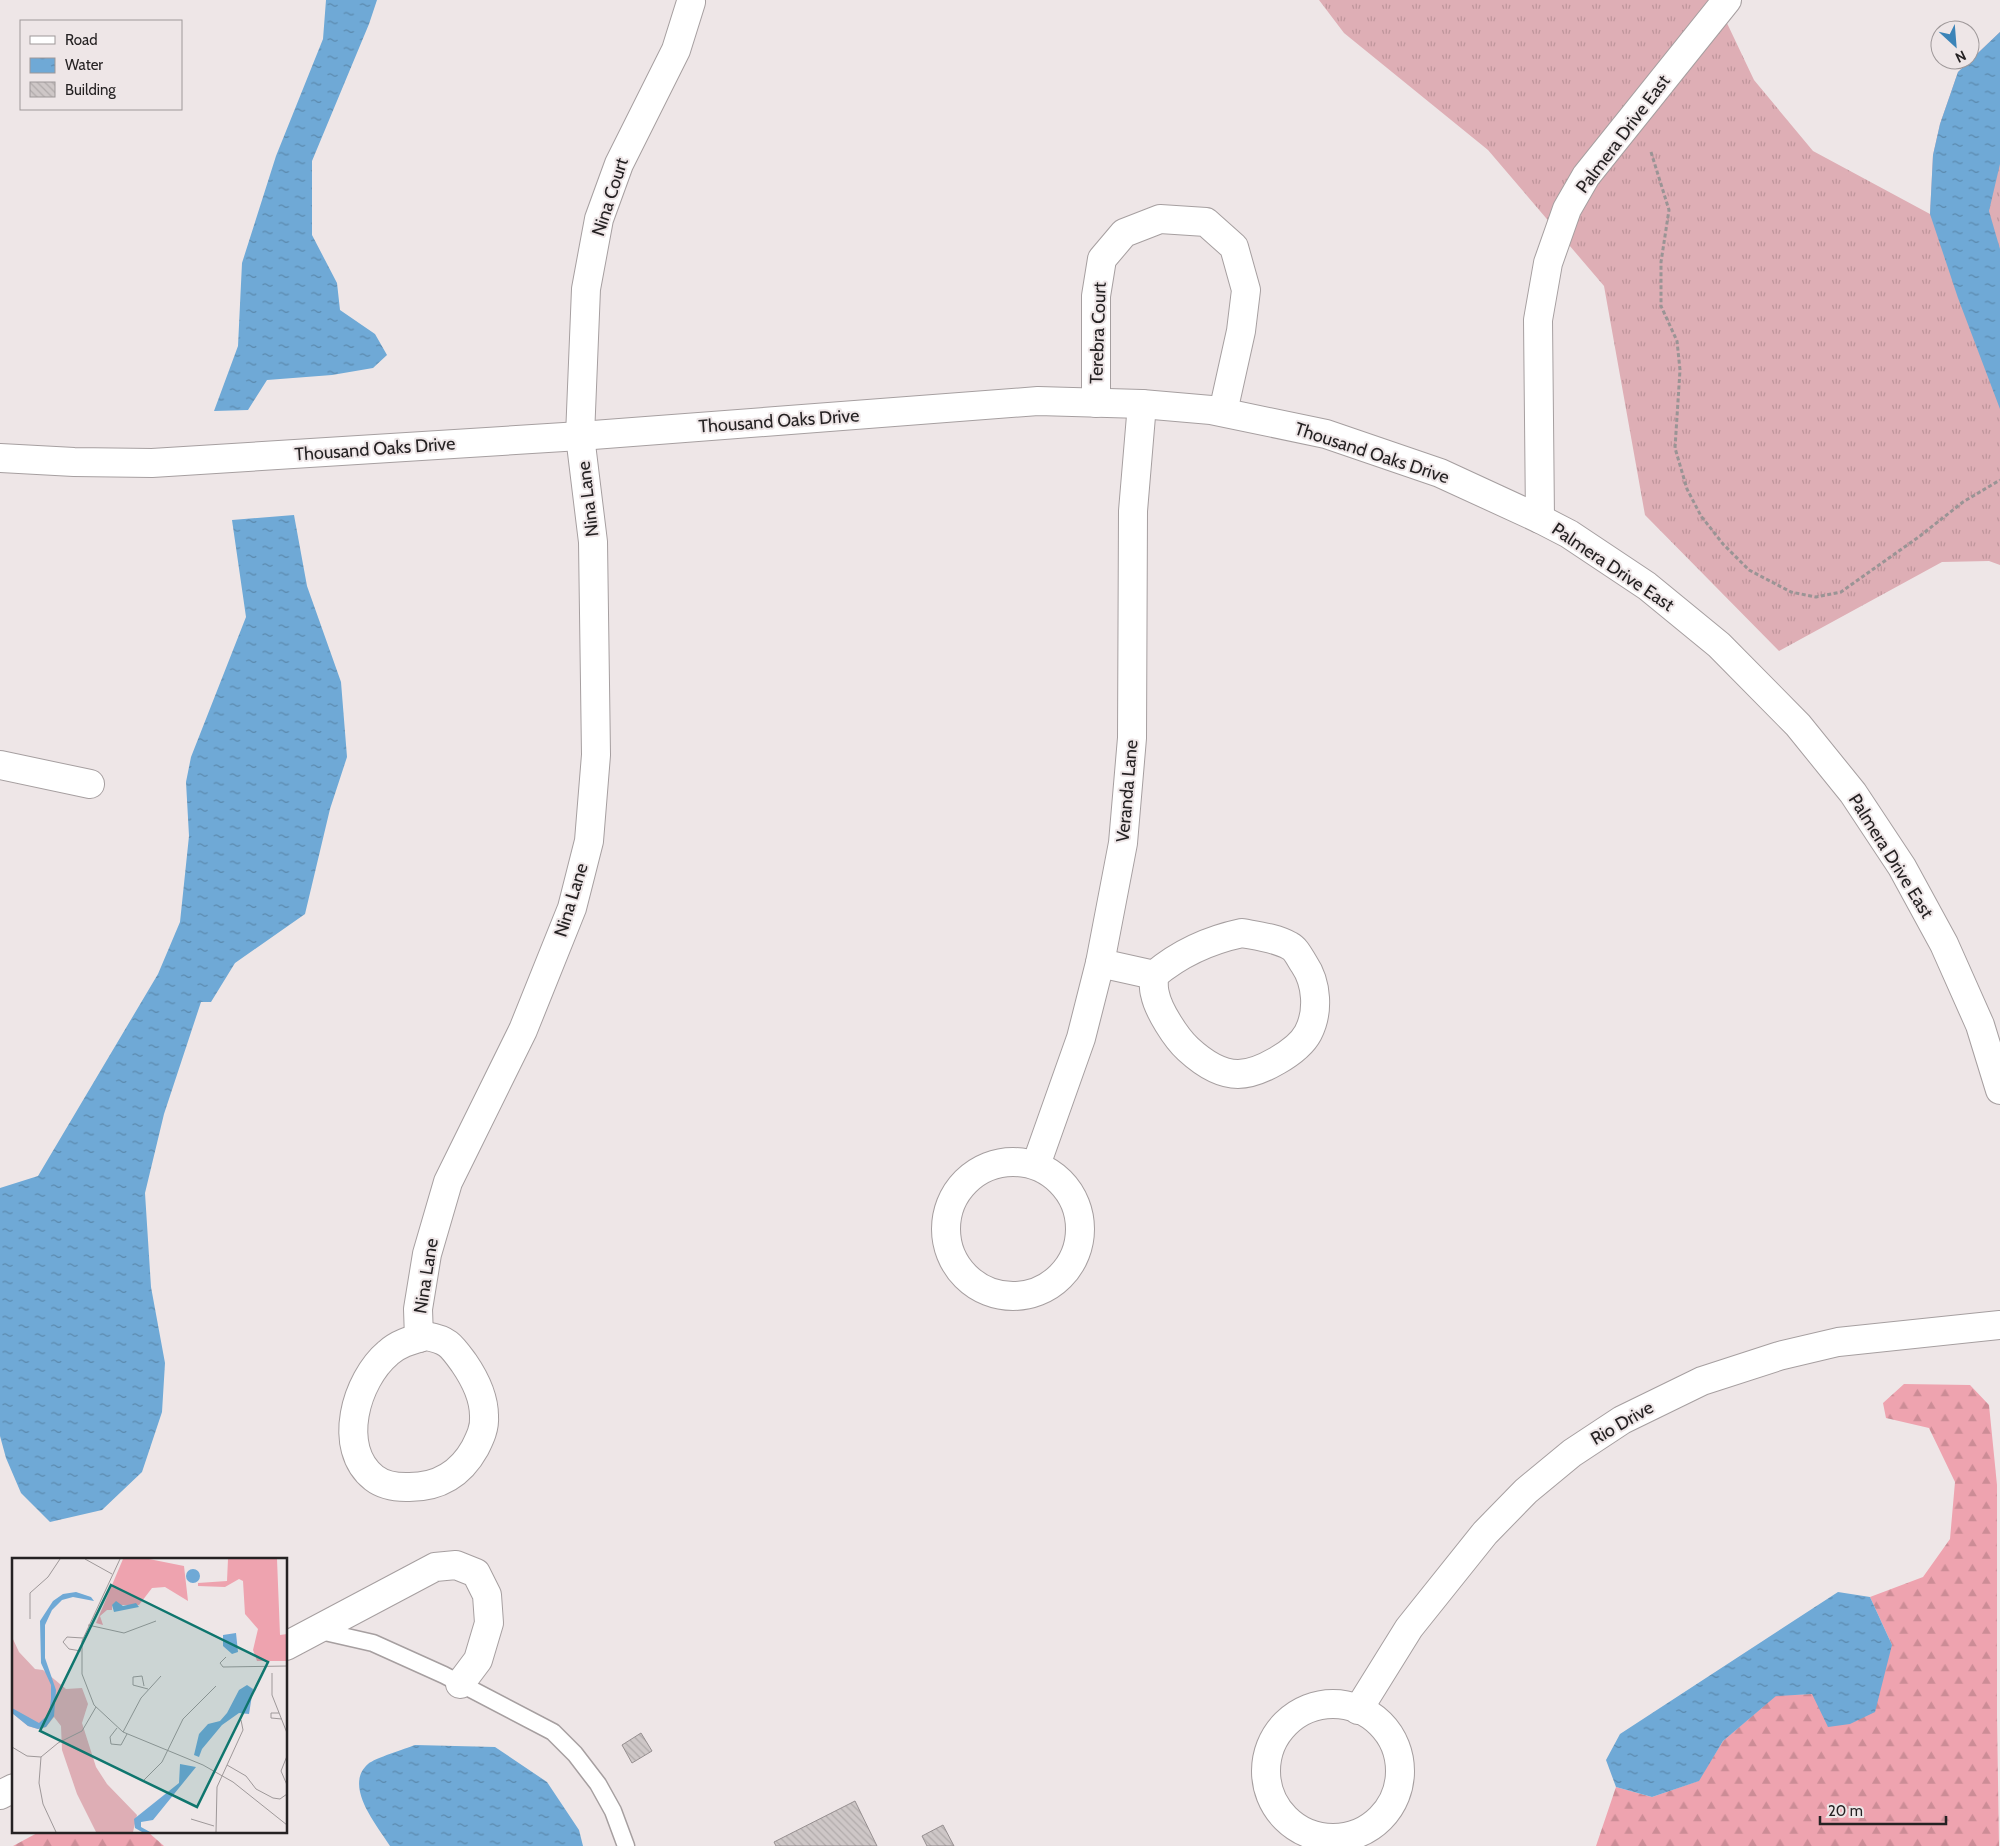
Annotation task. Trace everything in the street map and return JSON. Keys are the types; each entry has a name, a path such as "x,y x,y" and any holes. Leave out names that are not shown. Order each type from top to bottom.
{"street":[{"name":"Palmera Drive East","path":"1727,0 1586,176 1567,209 1548,263 1538,320 1540,519 1569,534 1647,586 1719,645 1798,725 1853,793 1902,867 1990,1022 2000,1090"},
{"name":"Nina Court","path":"580,436 586,289 599,220 619,164 676,50 691,2"},
{"name":"Terebra Court","path":"1096,403 1096,296 1102,259 1124,232 1160,219 1206,222 1234,247 1246,290 1241,331 1223,412"},
{"name":"Thousand Oaks Drive","path":"0,458 74,462 152,463 580,436 1038,401 1142,404 1223,412 1326,434 1440,473 1540,519"},
{"name":"Veranda Lane","path":"1036,1165 1081,1038 1100,962 1123,843 1132,738 1133,511 1142,404"},
{"name":"Nina Lane","path":"419,1338 418,1309 427,1254 448,1182 523,1030 572,908 588,841 596,755 593,542 580,436"},
{"path":"0,765 90,784"},
{"path":"1242,933 1270,938 1292,946 1307,969 1314,988 1315,1014 1308,1034 1292,1050 1274,1063 1257,1070 1238,1074 1222,1071 1201,1061 1184,1045 1163,1014 1155,995 1154,975 1169,962 1217,938 1242,933"},
{"path":"1100,962 1154,975"},
{"path":"1010,1161 1027,1162 1036,1165 1058,1178 1074,1201 1081,1228 1075,1256 1058,1279 1034,1294 1012,1296 992,1293 976,1285 963,1274 953,1261 947,1245 945,1228 947,1211 954,1195 964,1182 978,1171 993,1164 1010,1161"},
{"name":"Rio Drive","path":"1358,1710 1409,1628 1485,1534 1534,1484 1572,1453 1622,1420 1702,1381 1779,1356 1838,1342 2000,1325"},
{"path":"426,1336 443,1339 454,1350 468,1370 480,1393 484,1416 481,1436 466,1463 448,1478 419,1488 393,1487 374,1478 360,1462 354,1440 353,1421 359,1397 370,1374 387,1354 403,1343 419,1338 426,1336"},
{"path":"288,1645 435,1567 456,1565 476,1572 487,1595 489,1623 478,1660 460,1684"},
{"path":"1331,1704 1348,1706 1358,1710 1364,1711 1389,1733 1398,1751 1401,1772 1397,1792 1388,1810 1374,1825 1357,1835 1337,1839 1316,1837 1298,1830 1282,1816 1271,1800 1266,1784 1265,1767 1268,1751 1281,1729 1299,1713 1315,1706 1331,1704"},
{"path":"0,1795 12,1789"}],"lane":[{"path":"316,1630 374,1643 460,1684 553,1732 575,1754 598,1784 613,1811 626,1846"}],"path":[{"path":"1650,150 1669,210 1661,262 1661,306 1677,341 1680,370 1675,448 1686,489 1701,516 1723,544 1749,570 1791,592 1816,597 1841,592 1920,536 1963,502 2000,480"}],"green space":[{"path":"1319,0 1716,0 1754,80 1813,151 1930,214 1933,155 1940,124 1958,72 1960,70 1980,70 1980,51 2000,32 2000,565 1989,561 1942,562 1779,651 1645,515 1604,286 1488,150 1344,33"},
{"path":"1904,1384 1970,1385 1989,1405 1997,1485 1999,1846 1596,1846 1616,1787 1652,1797 1698,1781 1723,1741 1776,1695 1812,1694 1892,1645 1870,1597 1923,1577 1950,1539 1955,1482 1929,1428 1886,1418 1883,1403"},
{"path":"35,1834 150,1834 164,1846 13,1846"}],"water":[{"path":"326,0 377,0 369,24 312,161 312,235 337,283 340,310 375,334 387,355 373,368 332,375 267,380 248,410 214,411 238,346 242,263 276,156 323,39"},
{"path":"2000,32 2000,164 1989,211 2000,249 2000,409 1958,298 1930,214 1933,155 1940,124 1958,72 1960,70 1980,70 1980,51"},
{"path":"294,515 307,586 341,682 347,757 330,809 305,914 235,963 211,1002 201,1002 164,1114 145,1193 151,1287 165,1363 162,1412 142,1472 102,1510 50,1522 21,1493 6,1458 0,1436 0,1188 38,1176 158,974 180,922 189,836 186,782 191,757 246,617 232,520"},
{"path":"1838,1592 1870,1597 1892,1645 1875,1712 1850,1724 1828,1727 1812,1694 1776,1696 1723,1741 1699,1781 1652,1797 1616,1787 1606,1760 1620,1734"},
{"path":"415,1745 495,1747 547,1782 579,1830 583,1846 390,1846 365,1805 359,1783 361,1773 368,1764 383,1756"}],"building":[{"path":"641,1733 652,1751 632,1763 622,1745"},
{"path":"855,1801 877,1846 776,1846 774,1842"},
{"path":"943,1825 954,1846 927,1846 922,1836"}]}
